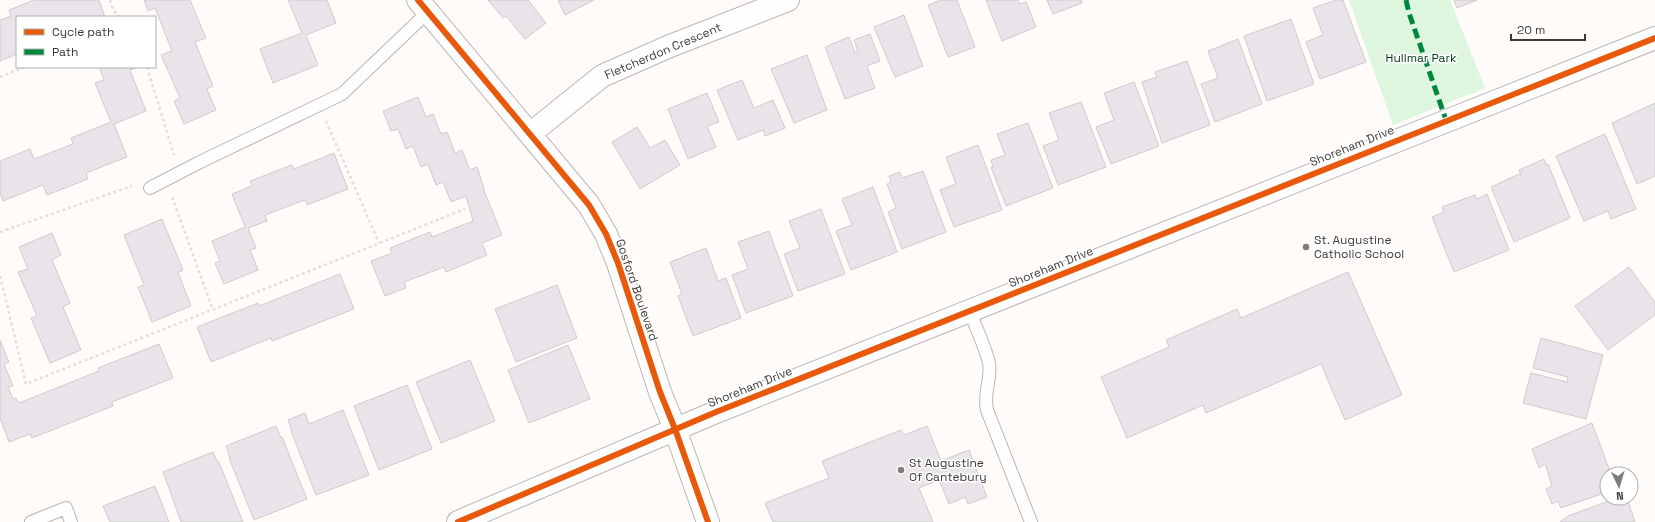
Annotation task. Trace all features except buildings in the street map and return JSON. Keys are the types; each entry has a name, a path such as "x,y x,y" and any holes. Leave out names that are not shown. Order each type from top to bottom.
{"street":[{"name":"Fletcherdon Crescent","path":"530,134 602,76 670,46 788,0"},
{"name":"Gosford Boulevard","path":"423,6 589,205 606,234 618,263 660,392 676,429 708,522"},
{"name":"Shoreham Drive","path":"458,522 676,429 1655,38"}],"lane":[{"path":"150,188 342,94 423,6"},
{"path":"970,312 989,363 989,374 984,399 987,410 1031,522"},
{"path":"32,522 66,508 71,522"}],"path":[{"path":"110,0 114,11 119,16"},
{"path":"0,77 22,68"},
{"path":"147,68 180,172"},
{"path":"319,104 379,243"},
{"path":"166,180 213,310"},
{"path":"0,232 133,185 150,188"},
{"path":"0,276 26,384 465,209"}],"green space":[{"name":"Hullmar Park","path":"1349,0 1450,0 1485,88 1393,125"}],"marked path":[{"path":"1406,0 1409,13 1446,120"}],"cycle path":[{"path":"418,0 589,205 606,234 618,263 660,392 675,429 708,522"},
{"path":"458,522 716,412 1655,38"}],"place":[{"name":"St. Augustine Catholic School","path":"1306,247"},
{"name":"St Augustine Of Cantebury","path":"901,470"}]}
